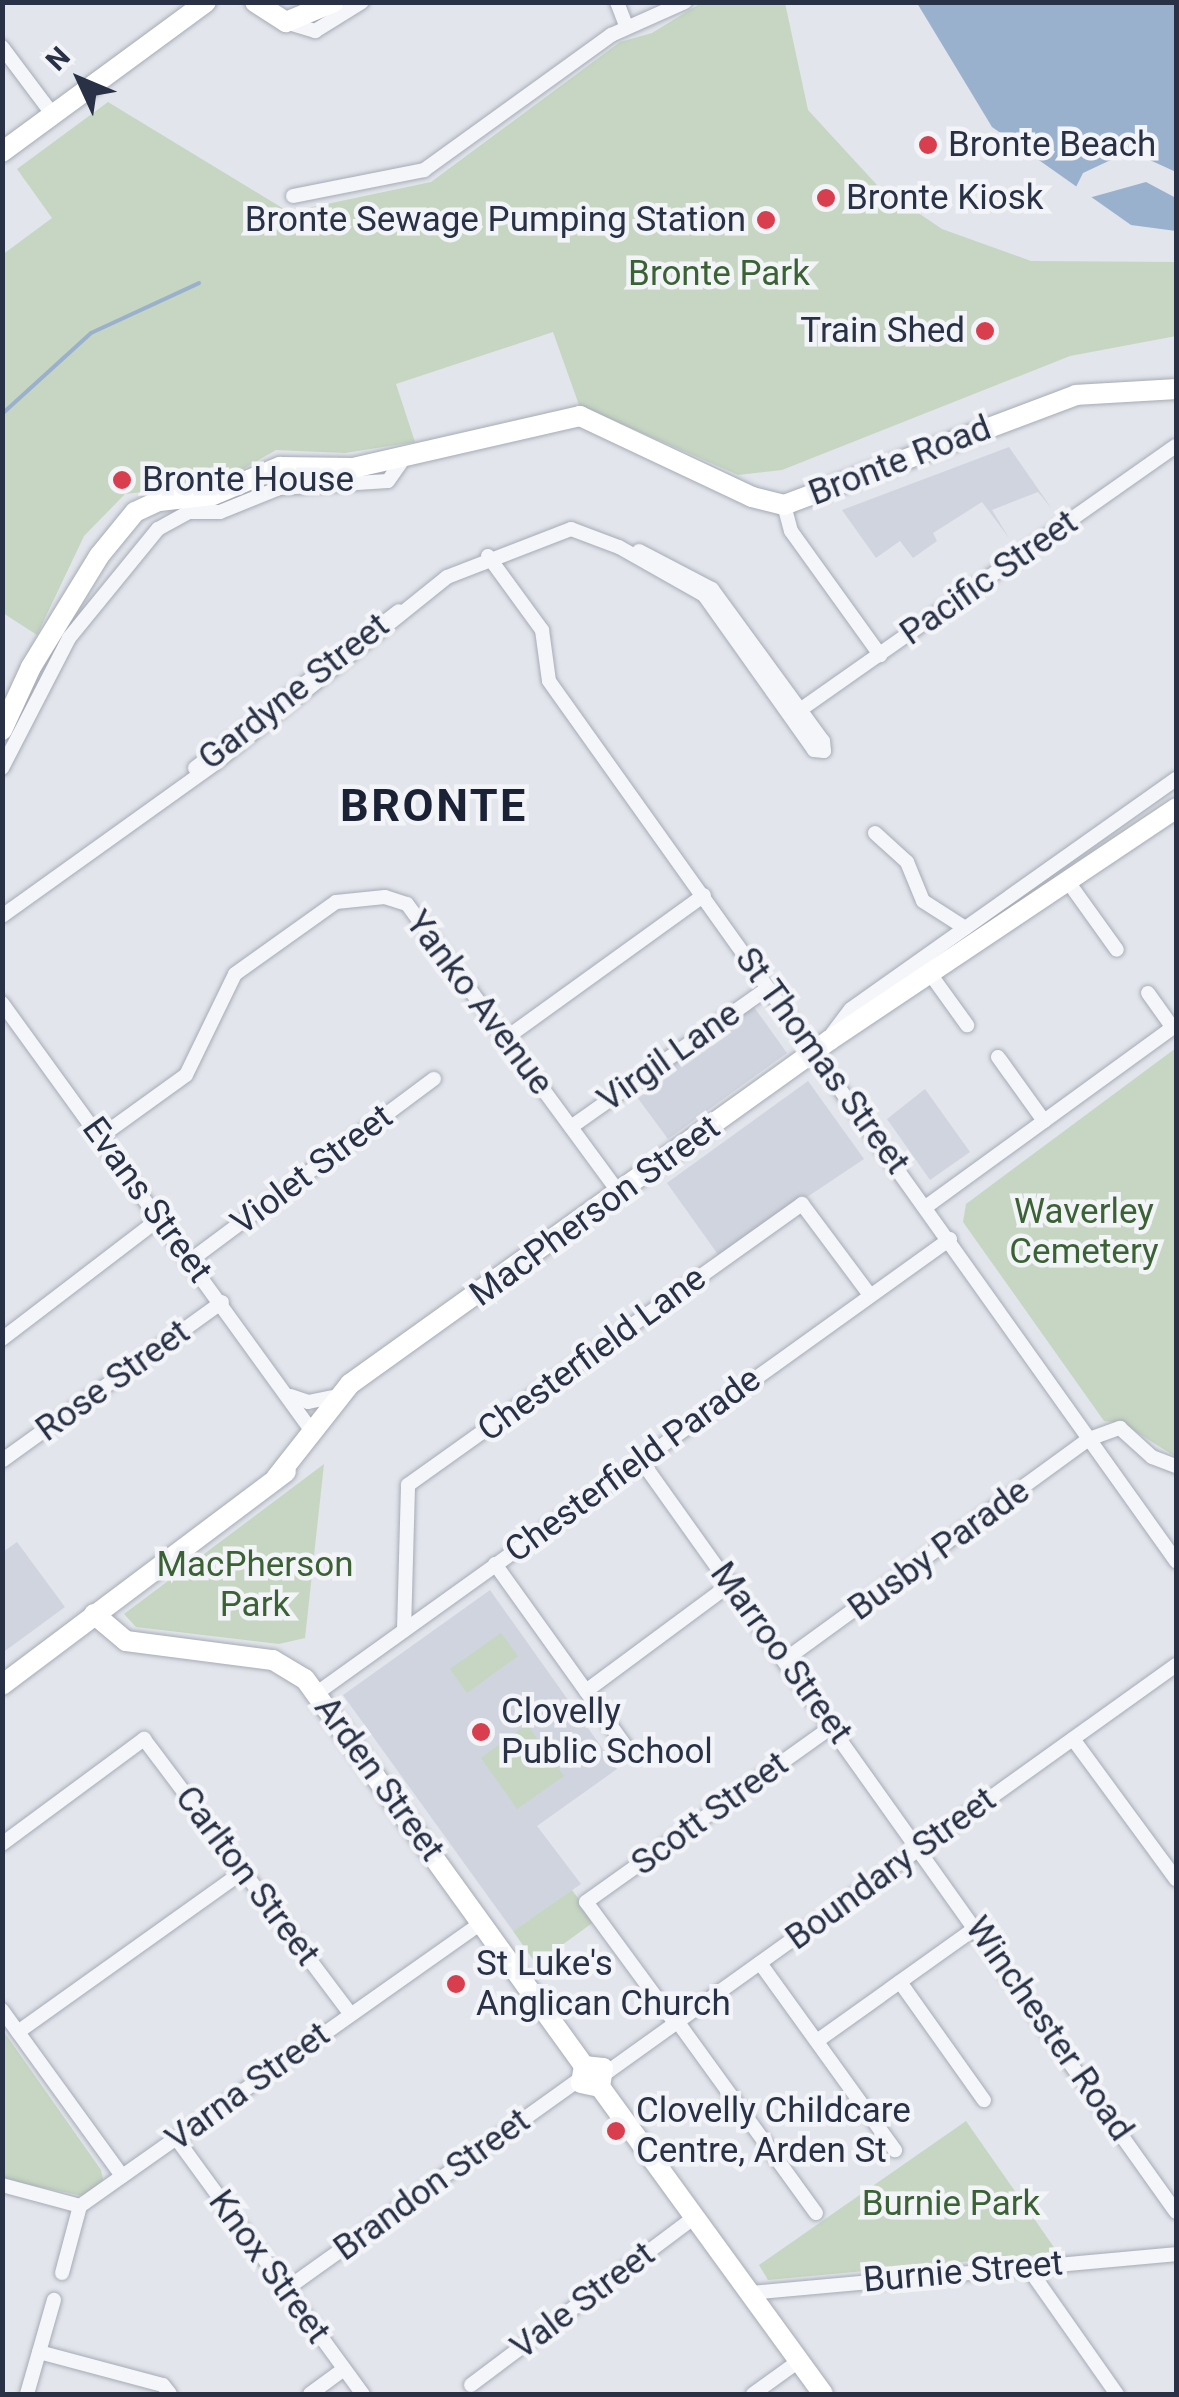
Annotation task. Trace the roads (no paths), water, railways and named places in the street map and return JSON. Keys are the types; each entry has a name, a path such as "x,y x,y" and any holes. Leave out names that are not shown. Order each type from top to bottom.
{"main road":[{"path":"2,152 206,2"},
{"path":"255,2 278,20 305,19 334,2"},
{"name":"Bronte Road","path":"2,730 31,667 99,556 135,512 159,501 213,495 280,468 353,468 580,416 752,496 784,505 1076,395 1176,389"},
{"name":"MacPherson Street","path":"317,1433 333,1397 822,1046 1070,883 1176,808"},
{"name":"MacPherson Street","path":"2,1672 94,1614 276,1478 359,1382"},
{"name":"MacPherson Street","path":"2,1685 84,1628 94,1614"},
{"name":"Arden Street","path":"94,1614 126,1641 288,1666 317,1693 482,1922 582,2073"},
{"path":"582,2073 588,2089 603,2080 695,2217 823,2394"}],"street":[{"path":"278,20 316,31 362,2"},
{"path":"617,2 626,26"},
{"path":"292,196 424,170 626,26 650,23 685,2"},
{"path":"2,47 53,115"},
{"name":"Pacific Street","path":"800,710 1176,446"},
{"name":"Bronte Road","path":"2,768 68,638 158,529 188,512 220,512 280,488 388,481 404,458"},
{"path":"784,505 791,531 880,655"},
{"name":"Gardyne Street","path":"2,916 341,666 407,608 488,556 571,530 619,547 712,590 800,710 824,751 814,750 704,595 619,547"},
{"name":"St Thomas Street","path":"488,556 542,630 549,681 768,988 822,1046 926,1206 1176,1561"},
{"name":"MacPherson Street","path":"822,1046 851,1009 1176,779"},
{"path":"875,833 907,862 923,901 965,928"},
{"path":"1070,883 1117,950"},
{"path":"506,1038 704,895"},
{"name":"Yanko Avenue","path":"100,1137 186,1075 235,974 348,898 407,904 620,1194"},
{"path":"930,975 967,1025"},
{"name":"Virgil Lane","path":"571,1127 768,988"},
{"path":"926,1206 1175,1026 1148,992"},
{"name":"Evans Street","path":"2,1003 317,1433"},
{"path":"998,1057 1044,1121"},
{"name":"Violet Street","path":"191,1260 434,1080"},
{"name":"Chesterfield Lane","path":"404,1630 408,1486 802,1204 869,1294"},
{"path":"2,1340 160,1218"},
{"name":"Chesterfield Parade","path":"317,1693 950,1239"},
{"name":"Rose Street","path":"4,1460 222,1302"},
{"path":"291,1396 308,1402 333,1397"},
{"path":"1089,1439 1120,1428 1152,1457 1176,1466"},
{"name":"Busby Parade","path":"786,1659 1089,1439"},
{"name":"Marroo Street","path":"640,1460 921,1847"},
{"path":"495,1564 626,1747"},
{"path":"586,1691 732,1583"},
{"name":"Boundary Street","path":"603,2080 676,2022 1176,1665"},
{"name":"Scott Street","path":"676,2022 586,1902 834,1725"},
{"name":"Carlton Street","path":"2,1844 144,1739 350,2013"},
{"path":"1073,1739 1176,1879"},
{"name":"Winchester Road","path":"921,1847 1176,2212"},
{"path":"18,2032 242,1872"},
{"name":"Varna Street","path":"80,2206 482,1922"},
{"path":"817,2041 978,1926"},
{"path":"760,1962 895,2150"},
{"path":"900,1982 984,2100"},
{"path":"2,2010 122,2176"},
{"path":"676,2022 816,2213"},
{"name":"Brandon Street","path":"285,2290 582,2073"},
{"name":"Knox Street","path":"176,2138 363,2394"},
{"path":"2,2185 80,2206 62,2273"},
{"name":"Vale Street","path":"470,2385 695,2217"},
{"name":"Burnie Street","path":"750,2293 1176,2254"},
{"path":"1029,2269 1118,2394"},
{"path":"27,2394 54,2300"},
{"path":"38,2352 163,2386 170,2394"},
{"path":"753,2394 799,2361"},
{"path":"310,2394 344,2369"}],"water":[{"path":"917,3 1176,3 1176,231 1131,225 992,127"}],"waterway":[{"path":"2,414 91,333 199,283"}],"place":[{"name":"Bronte Beach","path":"928,145"},
{"name":"Bronte Kiosk","path":"826,198"},
{"name":"Bronte Sewage Pumping Station","path":"766,220"},
{"name":"Train Shed","path":"985,331"},
{"name":"Bronte House","path":"122,480"},
{"name":"Clovelly Public School","path":"481,1732"},
{"name":"St Luke's Anglican Church","path":"456,1984"},
{"name":"Clovelly Childcare Centre, Arden St","path":"616,2131"}],"district":[{"name":"BRONTE","path":"434,806"}],"park label":[{"name":"Bronte Park","path":"719,274"},
{"name":"Waverley Cemetery","path":"1084,1232"},
{"name":"MacPherson Park","path":"255,1585"},
{"name":"Burnie Park","path":"951,2204"}]}
